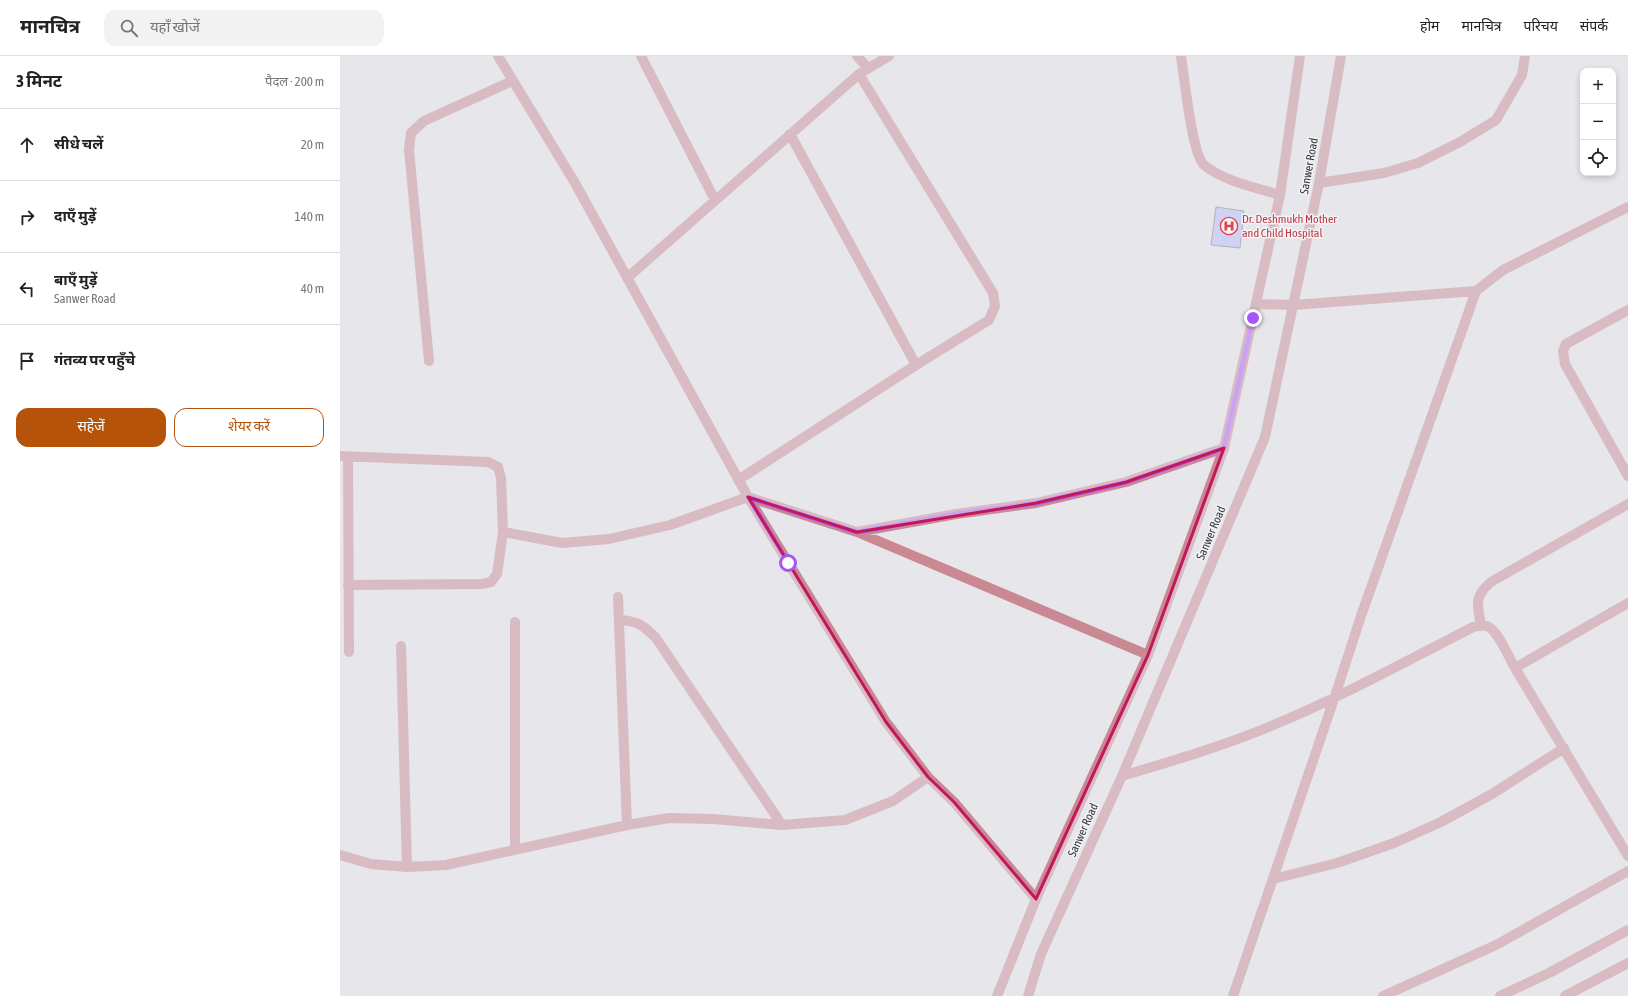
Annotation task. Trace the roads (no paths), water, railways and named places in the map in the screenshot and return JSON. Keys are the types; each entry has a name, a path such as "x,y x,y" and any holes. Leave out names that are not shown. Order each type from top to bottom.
{"street":[{"path":"498,56 575,183 738,480 886,722 928,777 954,802 1036,899"},
{"path":"641,56 715,200"},
{"path":"857,56 868,68"},
{"path":"627,278 859,74 889,56"},
{"path":"1181,56 1194,142 1203,164 1222,177 1280,195"},
{"name":"Sanwer Road","path":"996,996 1036,899 1148,655 1224,448 1280,195 1300,56"},
{"name":"Sanwer Road","path":"1028,996 1041,954 1122,776 1265,437 1319,182 1341,56"},
{"path":"1319,182 1384,173 1418,163 1460,142 1496,120 1522,75 1525,56"},
{"path":"738,480 916,365 989,320 995,306 993,293 859,74"},
{"path":"429,361 409,150 411,133 424,121 512,81"},
{"path":"790,134 916,365"},
{"path":"1233,996 1366,601 1476,291 1503,270 1628,207"},
{"path":"1256,304 1294,304 1476,291"},
{"path":"1628,310 1566,344 1563,351 1565,364 1628,476"},
{"path":"857,532 956,514 1036,503 1126,482 1224,448"},
{"path":"348,585 482,584 491,582 497,574 503,532 501,478 498,467 488,462 344,456 349,652"},
{"path":"503,532 562,543 609,539 670,525 748,497 857,532 1148,655"},
{"path":"1481,625 1478,598 1482,590 1491,582 1628,504"},
{"path":"618,597 627,825"},
{"path":"1514,668 1628,603"},
{"path":"619,620 630,621 644,626 656,638 782,825"},
{"path":"515,622 515,850"},
{"path":"1122,776 1197,753 1270,727 1334,699 1473,627 1481,625 1488,627 1493,631 1628,856"},
{"path":"401,646 407,867"},
{"path":"1273,879 1338,863 1394,843 1441,822 1492,794 1564,748"},
{"path":"340,854 371,864 407,867 446,865 627,825 669,818 713,819 782,825 845,820 893,801 928,777"},
{"path":"1383,996 1496,945 1628,871"},
{"path":"1500,996 1549,974 1628,930"},
{"path":"1565,996 1628,963"}],"place":[{"name":"Dr. Deshmukh Mother and Child Hospital","path":"1229,226"}]}
